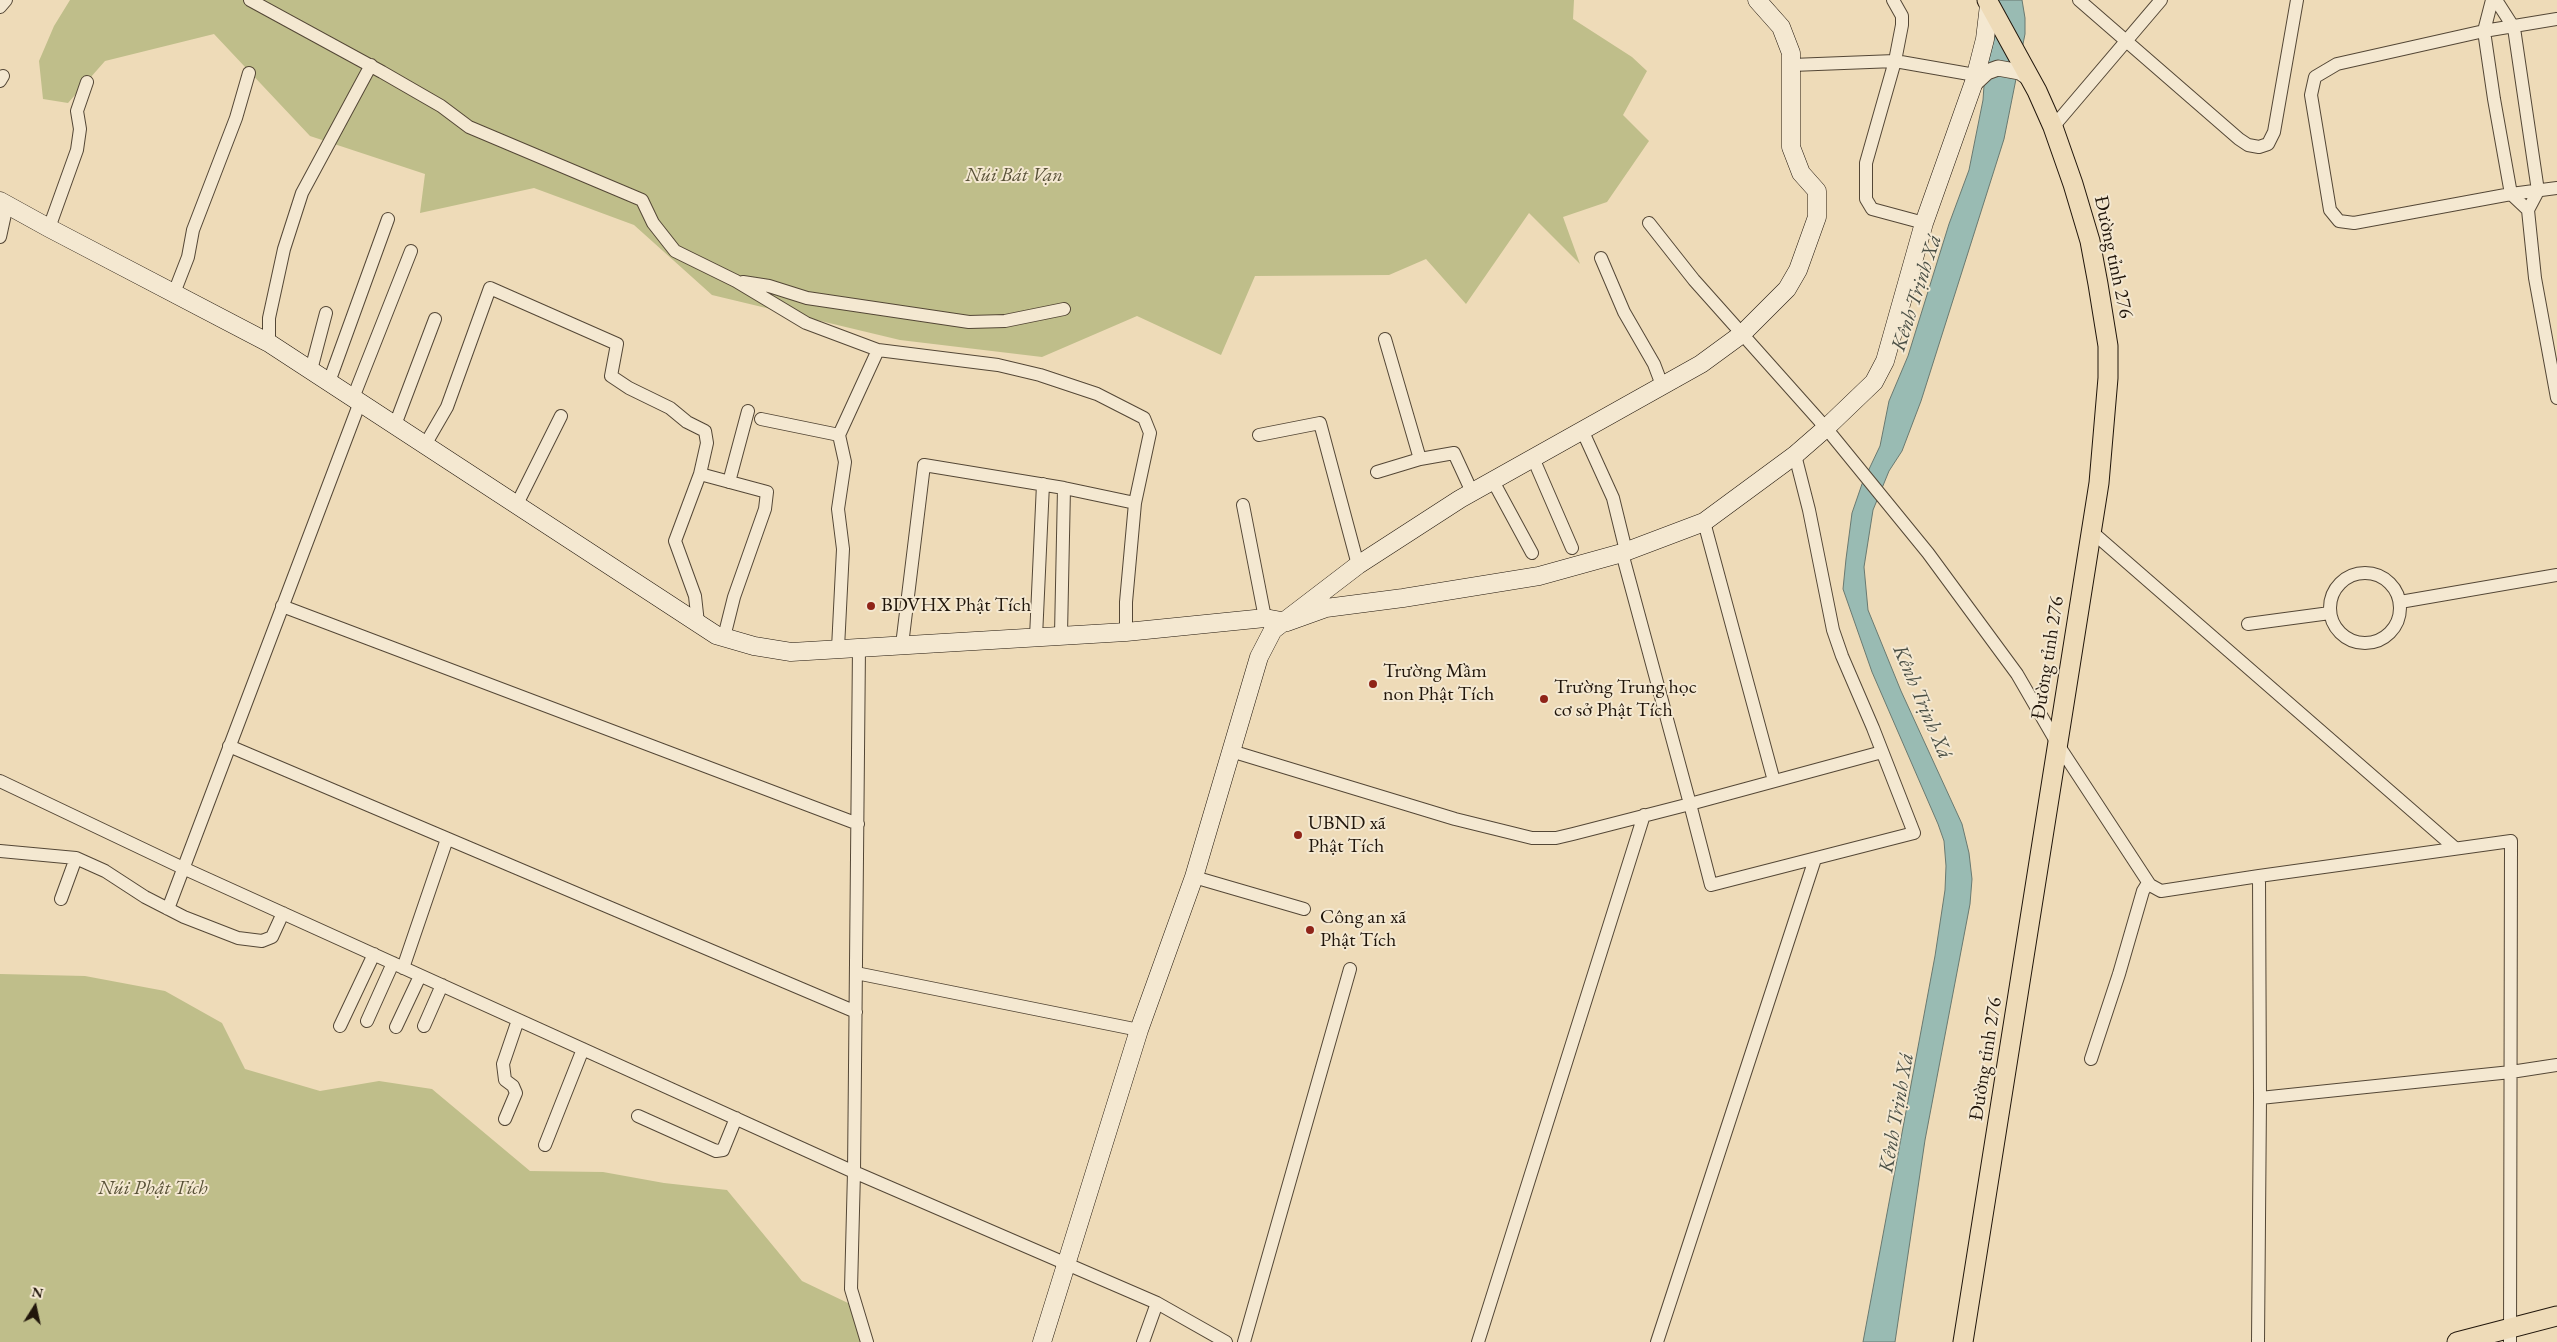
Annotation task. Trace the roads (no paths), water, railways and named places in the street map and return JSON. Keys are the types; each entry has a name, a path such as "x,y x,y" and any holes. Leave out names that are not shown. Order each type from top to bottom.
{"main road":[{"path":"1273,620 1472,492 1583,432 1701,364 1742,334 1786,288 1798,270 1817,217 1817,191 1802,173 1792,147 1790,114 1793,88 1791,53 1781,27 1757,0"},
{"path":"4,203 269,343 516,506 716,635 724,638 754,646 791,652 1061,634 1126,632 1273,620 1326,608 1403,598 1539,576 1624,552 1704,522 1795,455 1866,391 1880,371 1924,224 1974,81 1985,39 1988,2"},
{"name":"Đường tỉnh 276","path":"1960,1341 1968,1312 2092,531 2105,435 2108,346 2090,241 2073,184 2053,127 2030,79 1988,2"},
{"path":"1042,1342 1139,1030 1194,877 1259,657 1273,630 1273,620"},
{"path":"2457,1342 2510,1335 2557,1316"}],"street":[{"path":"0,8 6,0"},
{"path":"250,0 441,106 469,126 642,200 653,224 675,251 736,281 806,323 878,350 998,365 1040,375 1097,394 1144,418 1150,433 1135,503 1126,602 1126,632"},
{"path":"1893,0 1902,16 1895,61 1866,163 1866,199 1872,209 1924,224"},
{"path":"2079,0 2239,139 2248,145 2259,147 2268,144 2274,132 2297,0"},
{"path":"2053,127 2161,0"},
{"path":"2492,0 2484,31 2511,194 2528,210"},
{"path":"2496,0 2514,28 2538,191 2528,210 2535,278 2557,398"},
{"path":"2557,19 2514,28 2484,31 2328,67 2315,77 2311,95 2330,210 2339,221 2354,223 2511,194 2557,188"},
{"path":"1792,65 1895,61 1974,81 1987,72 1998,68 2014,70 2030,79"},
{"path":"269,343 268,318 278,275 302,193 371,66"},
{"path":"174,293 188,257 193,230 236,118 249,73"},
{"path":"49,228 78,150 80,129 77,111 88,82"},
{"path":"0,237 4,203"},
{"path":"329,382 388,220"},
{"path":"1649,223 1694,280 1826,428 1888,501 2017,674 2057,743 2148,883 2161,890 2511,841 2510,1335"},
{"path":"168,909 282,606 411,250"},
{"path":"1601,258 1624,312 1654,364 1662,385"},
{"path":"736,281 769,286 807,298 969,322 1005,322 1064,309"},
{"path":"425,445 447,407 490,288 617,344 611,376 629,388 670,408 687,422 705,431 707,443 700,474 676,541 695,596 698,623"},
{"path":"311,370 326,313"},
{"path":"394,425 435,319"},
{"path":"1385,339 1420,459"},
{"path":"838,648 843,549 838,509 846,462 839,435 878,350"},
{"path":"728,482 748,411"},
{"path":"516,506 561,416"},
{"path":"761,419 839,435"},
{"path":"1259,435 1320,422 1358,565"},
{"path":"1583,432 1614,498 1624,552 1711,885 1914,833 1833,630 1809,510 1795,455"},
{"path":"1377,472 1420,459 1454,453 1472,492"},
{"path":"1533,458 1572,548"},
{"path":"902,645 924,465 1044,484 1135,503"},
{"path":"700,474 767,492 764,509 734,596 724,638"},
{"path":"1493,480 1532,553"},
{"path":"1036,637 1044,484"},
{"path":"1061,634 1064,488"},
{"path":"1243,505 1273,620"},
{"path":"1704,522 1774,781"},
{"path":"2092,531 2455,848"},
{"path":"2360,573 2378,575 2388,581 2396,590 2400,602 2400,613 2397,623 2381,639 2371,642 2360,642 2344,636 2334,623 2330,613 2331,600 2335,589 2343,580 2360,573"},
{"path":"2400,602 2557,575"},
{"path":"282,606 858,824"},
{"path":"2248,624 2330,613"},
{"path":"859,647 856,1012 851,1289 867,1342"},
{"path":"229,746 856,1012"},
{"path":"1231,751 1517,836 1556,838 1882,752"},
{"path":"0,781 183,868 854,1172 1157,1303 1226,1342"},
{"path":"1478,1342 1644,815"},
{"path":"367,1022 398,966 447,839"},
{"path":"0,851 76,858 105,872 168,909 238,938 262,941 272,937 283,913"},
{"path":"60,900 76,858"},
{"path":"1657,1342 1815,859"},
{"path":"2258,876 2260,1098 2258,1342"},
{"path":"1194,877 1304,909"},
{"path":"2091,1059 2119,974 2143,891 2148,883"},
{"path":"340,1026 374,954"},
{"path":"1244,1342 1350,969"},
{"path":"856,973 1139,1030"},
{"path":"396,1027 420,976"},
{"path":"424,1026 442,985"},
{"path":"505,1119 516,1093 513,1086 505,1080 503,1064 518,1020"},
{"path":"545,1145 583,1049"},
{"path":"2260,1098 2511,1072 2557,1065"},
{"path":"638,1116 716,1151 723,1150 736,1118"},
{"path":"1143,1342 1157,1303"}],"water":[{"name":"Kênh Trịnh Xá","path":"1990,0 2022,0 2025,18 2025,34 2004,139 1921,401 1902,451 1889,471 1873,510 1864,567 1868,610 1901,691 1962,824 1969,853 1972,879 1970,904 1925,1140 1895,1342 1863,1342 1935,956 1945,890 1946,866 1944,841 1938,824 1872,672 1843,589 1852,513 1862,484 1880,446 1889,401 1908,356 1949,224 1969,170 1983,100"}],"place":[{"name":"BDVHX Phật Tích","path":"871,606"},
{"name":"Trường Mầm non Phật Tích","path":"1373,684"},
{"name":"Trường Trung học cơ sở Phật Tích","path":"1544,699"},
{"name":"UBND xã Phật Tích","path":"1298,835"},
{"name":"Công an xã Phật Tích","path":"1310,930"}],"park label":[{"name":"Núi Bát Vạn","path":"1014,176"},
{"name":"Núi Phật Tích","path":"153,1189"}]}
